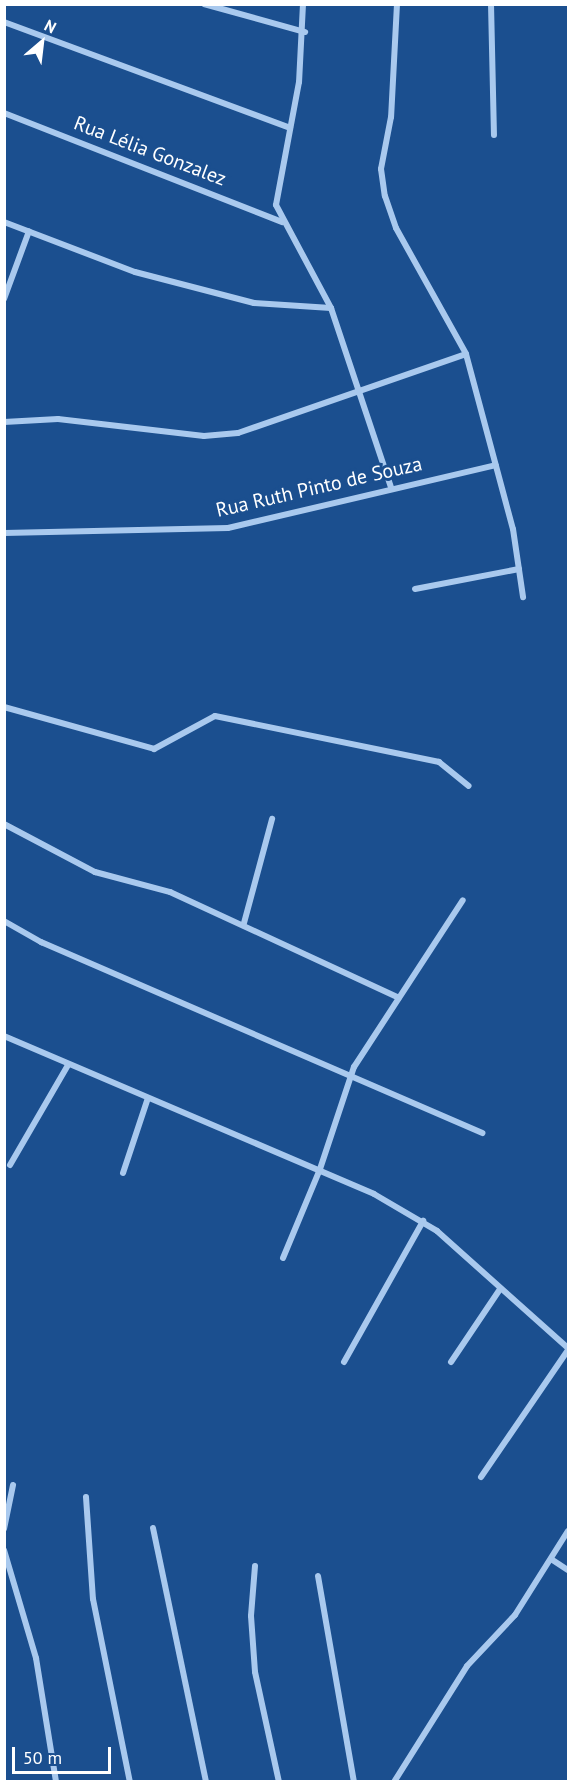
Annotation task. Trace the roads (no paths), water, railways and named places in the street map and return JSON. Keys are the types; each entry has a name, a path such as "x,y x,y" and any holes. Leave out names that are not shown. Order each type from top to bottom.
{"street":[{"path":"204,4 306,32"},
{"path":"303,4 306,32 276,198 282,222 331,309 360,389 391,487"},
{"path":"397,4 392,117 381,169 385,196 396,228 466,354 496,465 523,597"},
{"path":"490,4 494,135"},
{"path":"4,22 290,128"},
{"name":"Rua Lélia Gonzalez","path":"4,113 282,222"},
{"path":"4,222 135,272 254,303 331,309"},
{"path":"4,299 29,231"},
{"path":"4,422 125,423 204,436 263,426 360,389 466,354"},
{"name":"Rua Ruth Pinto de Souza","path":"4,533 228,528 391,487 496,465"},
{"path":"415,589 519,569"},
{"path":"4,707 154,749 215,716 439,762 470,786"},
{"path":"244,923 272,819"},
{"path":"4,824 96,873 170,892 244,923 399,998"},
{"path":"283,1258 321,1169 352,1075 463,900"},
{"path":"4,921 41,942 482,1133"},
{"path":"4,1036 68,1065 321,1169 423,1221 568,1349 481,1477"},
{"path":"10,1164 68,1065"},
{"path":"123,1173 148,1098"},
{"path":"344,1362 423,1221"},
{"path":"451,1362 500,1289"},
{"path":"4,1528 13,1485"},
{"path":"86,1497 93,1599 129,1782"},
{"path":"153,1528 206,1782"},
{"path":"394,1782 467,1666 515,1615 568,1531"},
{"path":"4,1550 36,1658 56,1782"},
{"path":"551,1559 568,1570"},
{"path":"255,1566 251,1616 255,1672 279,1782"},
{"path":"318,1576 354,1782"}]}
